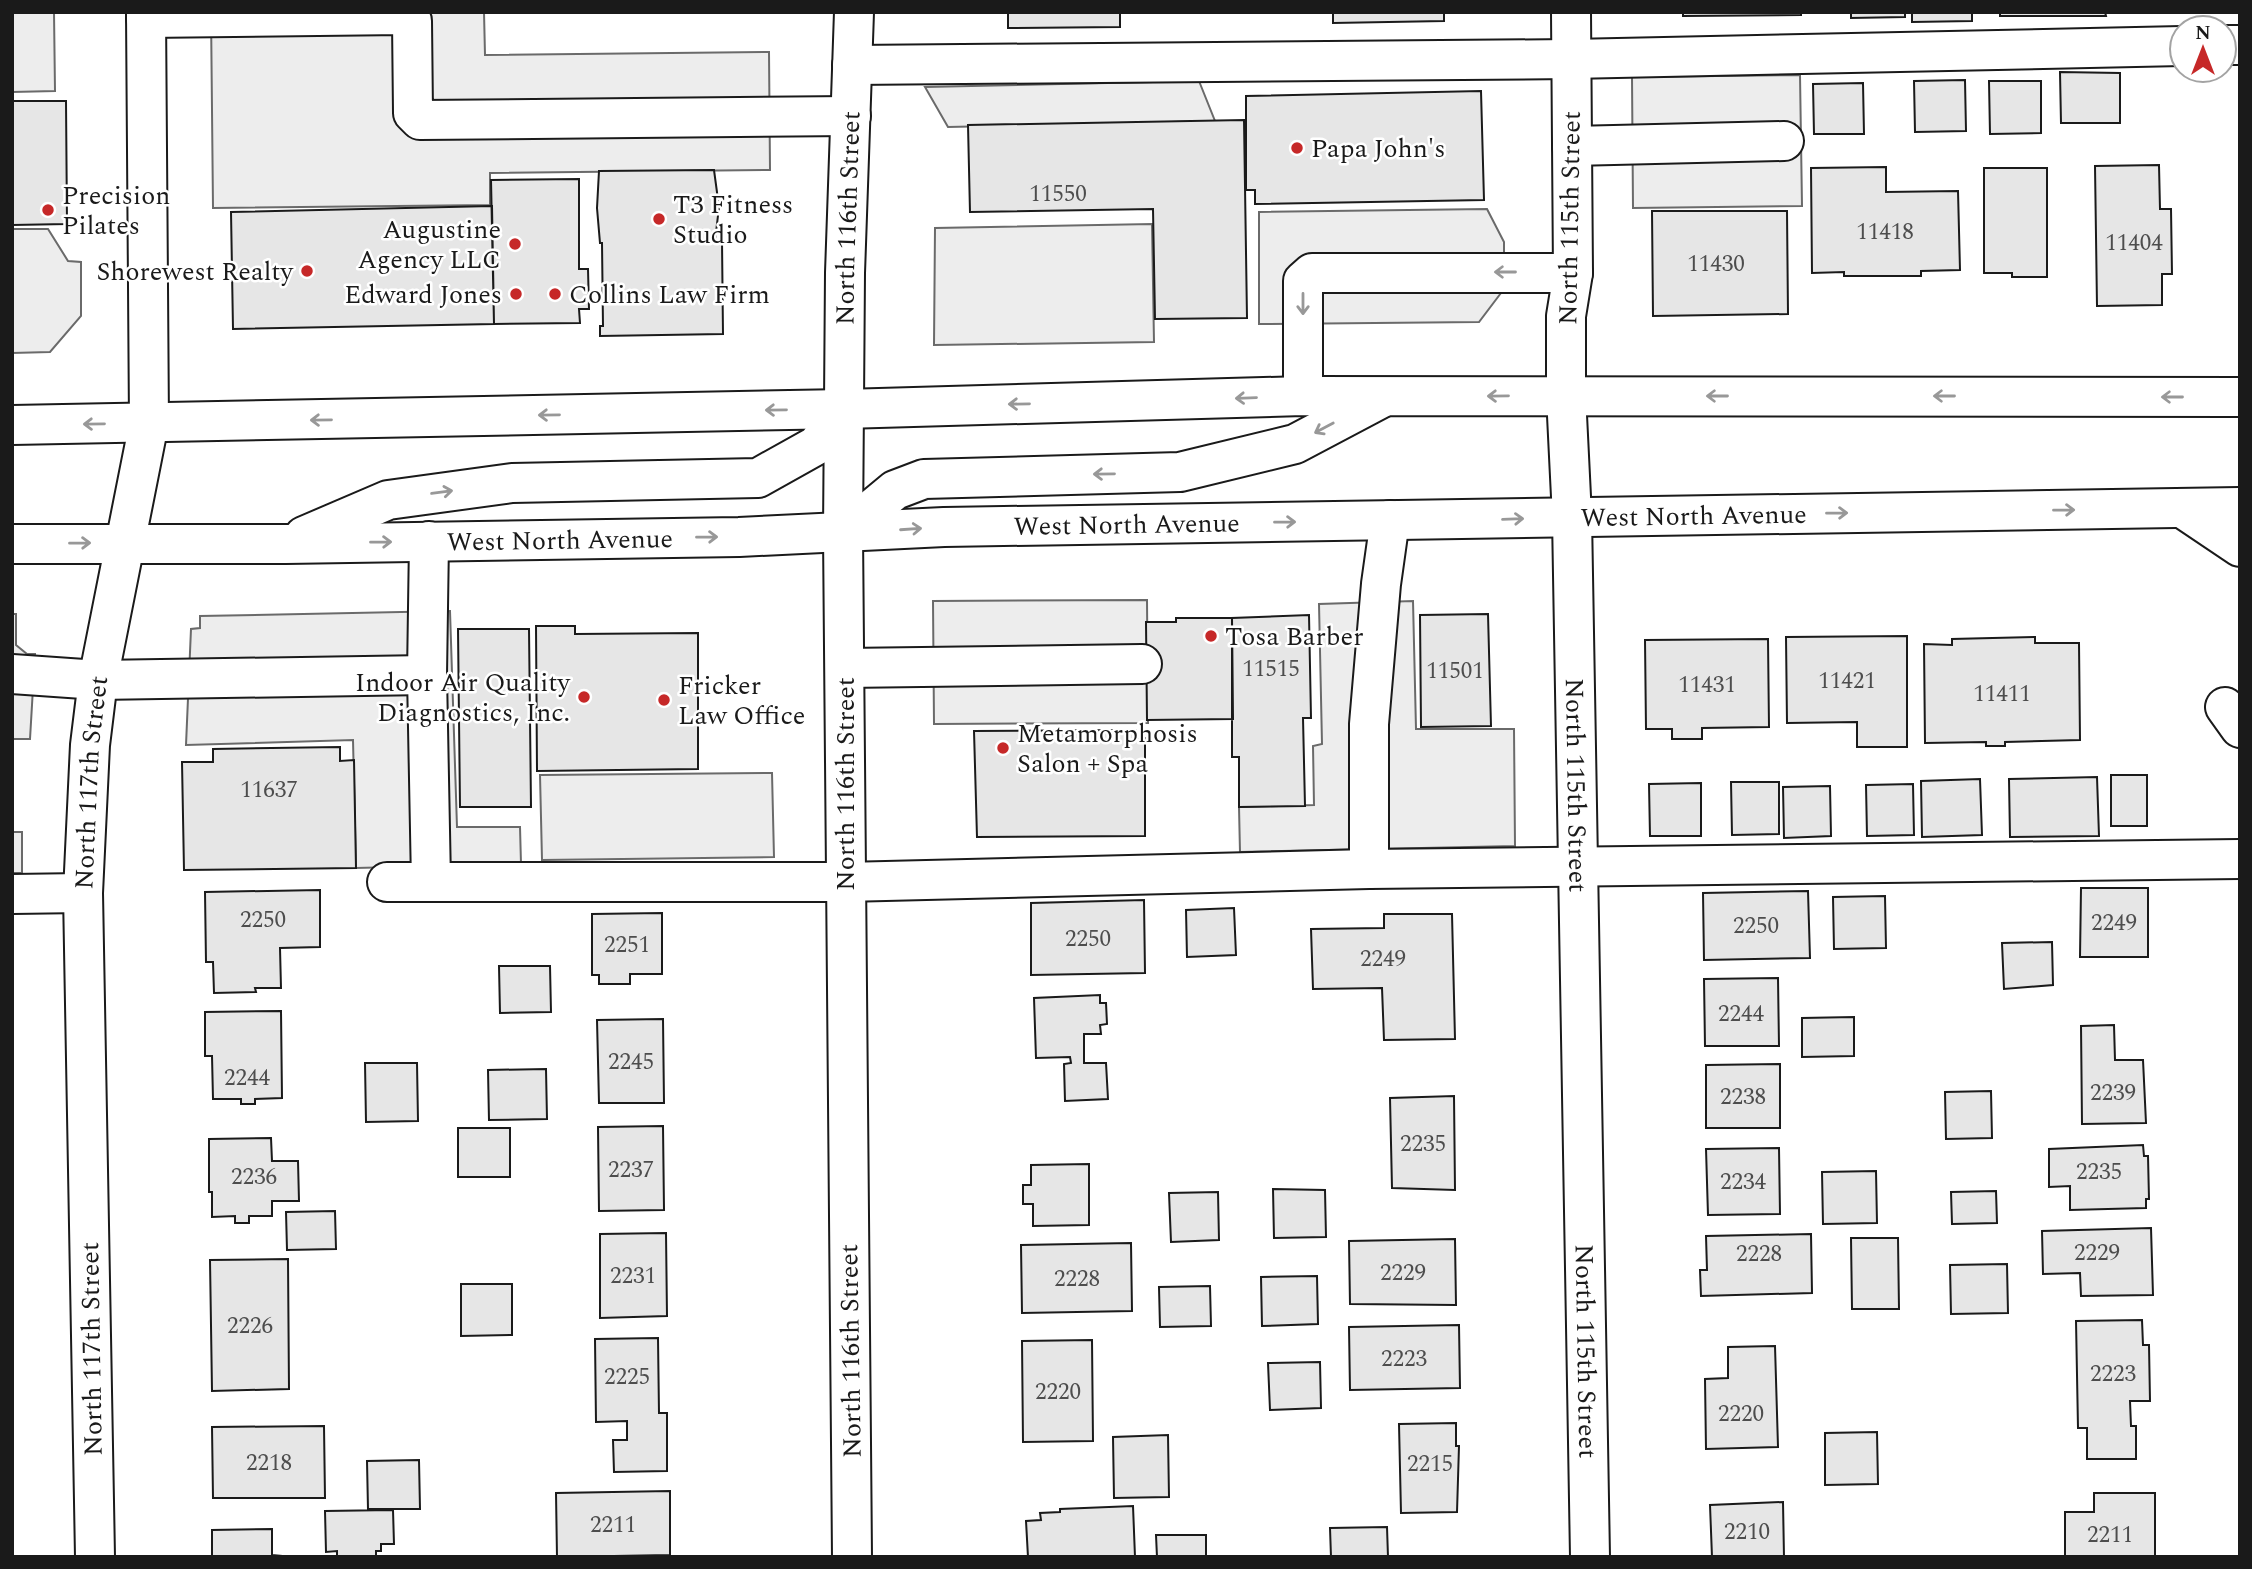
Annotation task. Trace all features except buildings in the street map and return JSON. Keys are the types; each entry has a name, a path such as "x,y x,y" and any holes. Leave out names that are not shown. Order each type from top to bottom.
{"main road":[{"name":"North 116th Street","path":"852,1557 842,533 853,12"},
{"name":"North 115th Street","path":"1570,12 1573,273 1566,316 1566,395 1573,517 1590,1557"},
{"path":"146,15 403,15 412,21 413,113 420,120 850,116"},
{"name":"North 117th Street","path":"95,1557 83,893 90,745 98,680 149,423 146,15"},
{"path":"852,65 1571,60 2168,46"},
{"path":"1572,146 1784,141"},
{"path":"1303,396 1303,281 1312,273 1573,273"},
{"path":"12,425 844,409 1303,396 2240,397"},
{"path":"842,533 895,490 924,479 1180,472 1295,444 1385,396"},
{"path":"286,544 388,500 402,498 512,483 758,478 817,445 844,409"},
{"name":"West North Avenue","path":"12,544 286,544 740,537 944,527 2240,507"},
{"path":"2182,508 2240,547"},
{"path":"1369,869 1369,724 1381,584 1390,520"},
{"path":"429,541 431,882"},
{"path":"845,668 1142,664"},
{"path":"12,674 98,680 428,676"},
{"path":"387,882 845,882 1369,869 2240,859"},
{"path":"12,894 83,893"}],"shaded area":[{"path":"12,12 54,12 55,91 12,92"},
{"path":"211,12 484,12 485,55 769,52 770,170 490,173 490,205 213,208"},
{"path":"1800,75 1802,206 1633,208 1632,77"},
{"path":"1199,81 1215,121 948,127 925,87"},
{"path":"1487,209 1504,242 1504,289 1479,322 1259,324 1259,212"},
{"path":"1152,224 1154,342 934,345 935,228"},
{"path":"12,229 48,229 68,261 81,262 81,316 50,352 12,353"},
{"path":"1147,600 1148,723 934,724 933,601"},
{"path":"1413,601 1416,729 1514,729 1515,846 1240,852 1239,807 1314,805 1313,746 1322,744 1319,604"},
{"path":"450,611 457,827 520,827 521,864 356,868 353,740 186,745 191,629 200,628 200,616"},
{"path":"12,614 16,614 16,645 27,654 35,654 30,739 12,739"},
{"path":"772,773 774,857 542,860 540,775"},
{"path":"12,832 22,832 22,873 12,873"}],"place":[{"name":"Papa John's","path":"1297,148"},
{"name":"Precision Pilates","path":"48,210"},
{"name":"T3 Fitness Studio","path":"659,219"},
{"name":"Augustine Agency LLC","path":"515,244"},
{"name":"Shorewest Realty","path":"307,271"},
{"name":"Edward Jones","path":"516,294"},
{"name":"Collins Law Firm","path":"555,294"},
{"name":"Tosa Barber","path":"1211,636"},
{"name":"Indoor Air Quality Diagnostics, Inc.","path":"584,697"},
{"name":"Fricker Law Office","path":"664,700"},
{"name":"Metamorphosis Salon + Spa","path":"1003,748"}]}
